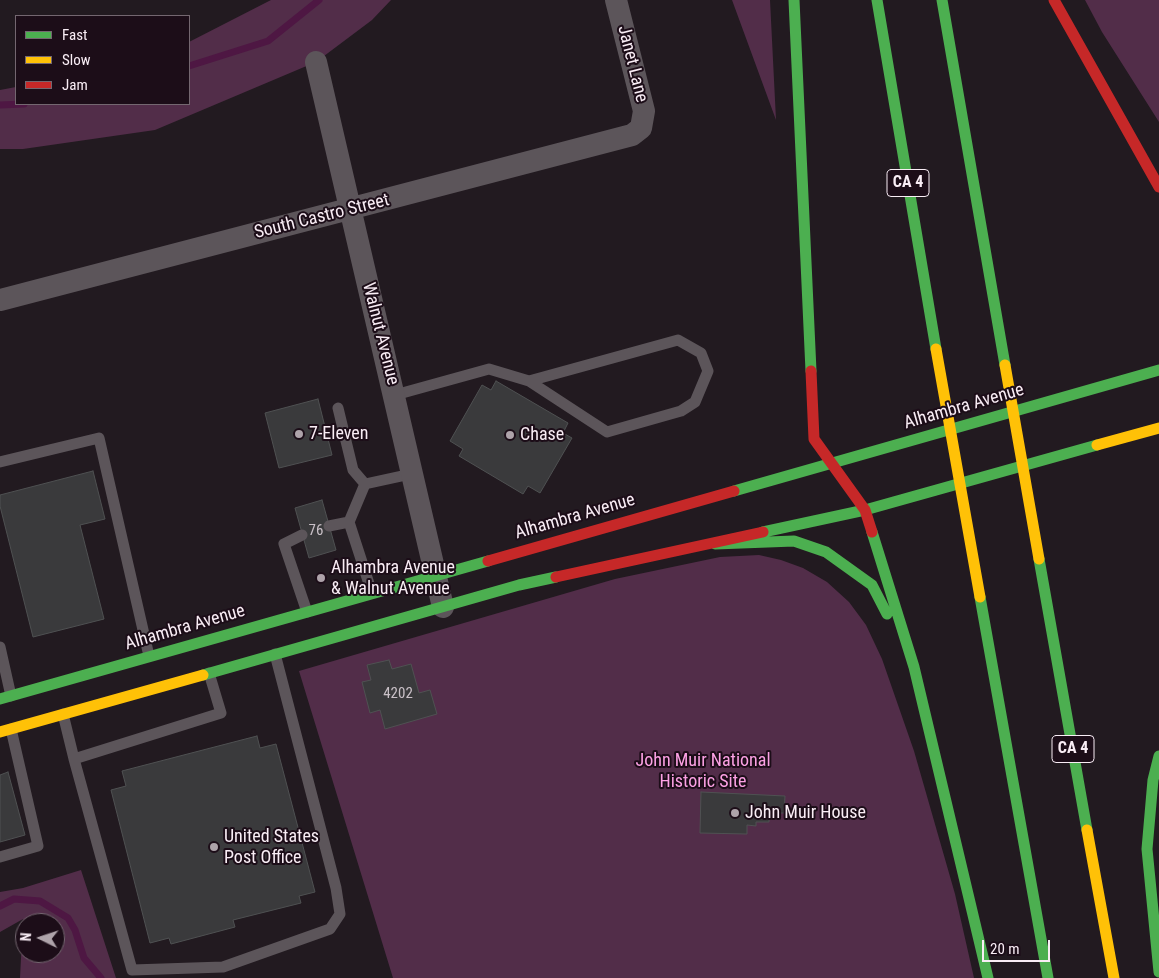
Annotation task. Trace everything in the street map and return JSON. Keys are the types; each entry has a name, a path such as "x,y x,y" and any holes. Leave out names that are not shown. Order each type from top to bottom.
{"main road":[{"path":"794,0 814,439 865,510 914,667 988,978"},
{"name":"CA 4","path":"877,0 969,539 1048,978"},
{"name":"CA 4","path":"942,0 1032,521 1114,978"},
{"path":"1054,0 1159,187"},
{"path":"1121,118 1159,162"},
{"name":"Alhambra Avenue","path":"6,697 1159,370"},
{"path":"6,731 544,579 715,544 865,510 1159,428"},
{"path":"715,544 794,541 826,552 872,585 914,667"},
{"path":"1159,756 1153,780 1146,849 1159,972"}],"street":[{"name":"Janet Lane","path":"616,0 643,104 644,117 641,128"},
{"name":"Walnut Avenue","path":"316,62 443,607"},
{"name":"South Castro Street","path":"0,300 622,139 632,136 641,128"}],"lane":[{"path":"395,395 489,369 529,381 607,432 681,411 695,402 708,372 701,353 678,340 529,381"},
{"path":"338,408 353,470 365,484"},
{"path":"0,462 99,438 149,656"},
{"path":"365,484 411,474"},
{"path":"365,484 349,522 372,593"},
{"path":"329,526 349,522"},
{"path":"302,535 284,544 307,612"},
{"path":"0,647 6,697"},
{"path":"64,714 74,759 132,970 223,967 330,929 340,914 336,888 275,654"},
{"path":"74,759 221,714 209,673"},
{"path":"0,857 38,846 6,731"}],"green space":[{"path":"271,0 391,0 372,20 316,62 155,130 23,149 0,149 0,90 15,87 15,105 190,105 190,41"},
{"path":"732,0 770,0 776,120"},
{"path":"1085,0 1159,0 1159,122 1102,32"},
{"name":"John Muir National Historic Site","path":"759,555 803,568 827,582 849,602 866,625 882,659 914,751 955,894 974,978 393,978 299,671 615,579 720,557"},
{"path":"81,870 116,978 20,978 21,963 65,963 65,913 15,913 15,924 0,932 0,892 23,888"}],"building":[{"name":"Chase","path":"496,381 568,423 563,433 572,438 540,493 528,486 523,494 459,456 463,449 450,441 482,385 491,390"},
{"name":"7-Eleven","path":"318,399 332,455 279,468 265,413"},
{"path":"93,471 105,519 80,525 104,619 33,637 0,506 0,495"},
{"path":"322,500 336,550 309,558 295,508"},
{"path":"389,660 392,669 411,664 419,693 430,690 437,714 385,729 380,710 370,713 362,682 371,680 367,665"},
{"name":"United States Post Office","path":"257,736 260,748 276,744 315,892 299,896 301,903 233,920 235,927 171,944 169,938 150,943 111,790 126,786 122,771"},
{"path":"8,772 25,835 0,842 0,775"},
{"name":"John Muir House","path":"701,792 785,796 784,813 769,813 769,822 756,822 756,826 747,825 747,834 700,833"}],"waterway":[{"path":"190,66 268,41 319,0"},
{"path":"0,105 15,104"},
{"path":"0,906 14,899 40,901 68,918 75,930 84,958 101,978"}],"traffic: fast":[{"path":"794,0 811,371"},
{"path":"877,0 936,349"},
{"path":"942,0 1005,365"},
{"path":"734,491 1159,370"},
{"path":"763,532 865,510 1097,445"},
{"path":"872,532 914,667 988,978"},
{"path":"715,544 794,541 826,552 872,585 887,614"},
{"path":"1039,559 1087,830"},
{"path":"0,699 488,561"},
{"path":"203,675 519,585 556,577"},
{"path":"980,597 1048,978"},
{"path":"1159,756 1153,780 1147,849 1159,972"}],"traffic: slow":[{"path":"936,349 980,597"},
{"path":"1005,365 1039,559"},
{"path":"1097,445 1159,428"},
{"path":"0,732 203,675"},
{"path":"1087,830 1114,978"}],"traffic: jam":[{"path":"1054,0 1159,187"},
{"path":"811,371 814,439 865,510 872,532"},
{"path":"488,561 734,491"},
{"path":"556,577 763,532"}],"place":[{"name":"7-Eleven","path":"299,434"},
{"name":"Chase","path":"510,435"},
{"name":"Alhambra Avenue & Walnut Avenue","path":"321,578"},
{"name":"John Muir House","path":"735,813"},
{"name":"United States Post Office","path":"214,847"}]}
